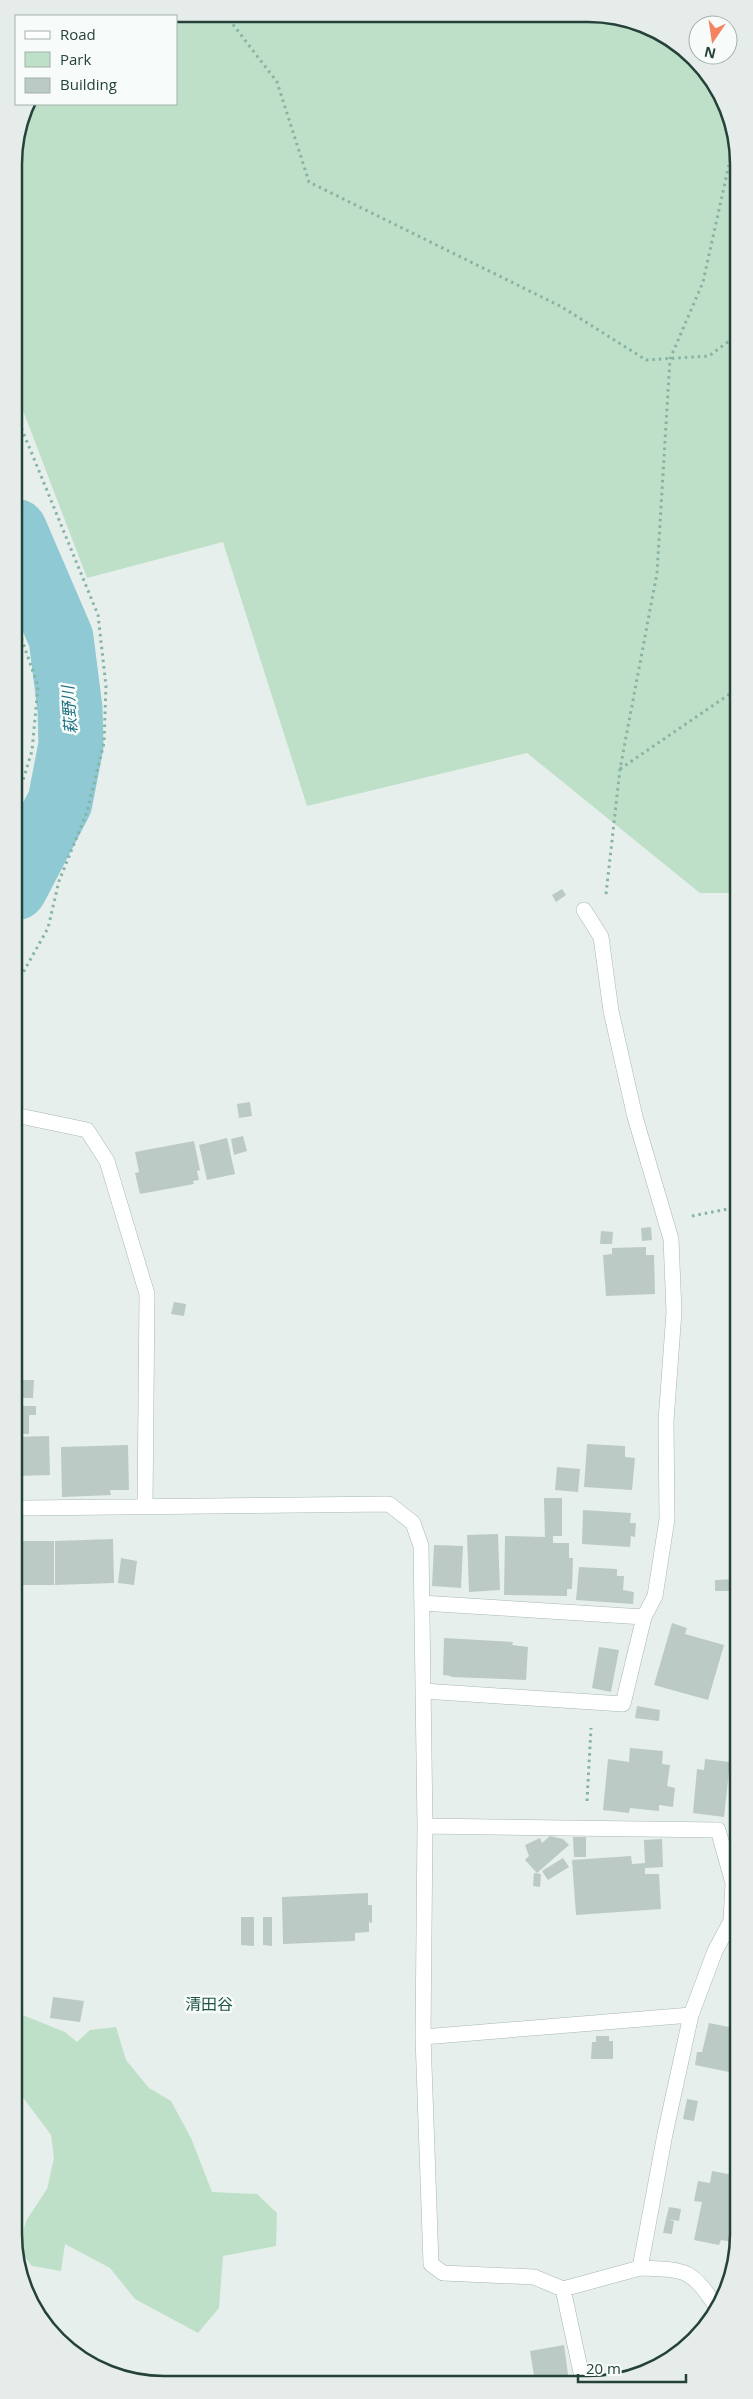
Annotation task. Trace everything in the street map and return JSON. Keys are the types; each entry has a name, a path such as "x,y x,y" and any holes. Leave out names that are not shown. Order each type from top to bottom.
{"street":[{"path":"423,1691 628,1706 644,1617 655,1596 667,1519 666,1421 674,1312 671,1239 633,1107 611,1011 601,937 584,910"},
{"path":"23,1117 87,1130 107,1161 147,1294 145,1506"},
{"path":"24,1508 389,1504 414,1523 421,1546 424,1826 423,2037 431,2264 443,2273 534,2277 563,2289 640,2268 678,2270 699,2281 714,2302"},
{"path":"422,1603 644,1617"},
{"path":"424,1826 718,1830 730,1875"},
{"path":"640,2268 665,2134 692,2015 715,1951 730,1923"},
{"path":"423,2037 692,2015"},
{"path":"563,2289 582,2376"}],"path":[{"path":"231,22 276,82 309,182 562,306 646,360 709,356 730,340"},
{"path":"601,937 620,769 657,573 670,358 703,282 730,161"},
{"path":"23,432 98,615 106,686 104,743 87,812 59,881 48,928 23,973"},
{"path":"23,642 38,686 32,751 23,781"},
{"path":"620,769 730,694"},
{"path":"666,1222 730,1209"},
{"path":"586,1828 592,1702"}],"green space":[{"path":"178,22 589,22 617,25 652,37 688,63 707,85 716,101 728,136 730,164 730,893 700,893 527,753 307,806 223,542 87,578 23,410 23,155 27,127 35,105 178,105"},
{"path":"22,2015 65,2032 77,2042 90,2030 116,2027 126,2060 149,2088 171,2101 191,2138 212,2192 257,2194 277,2213 276,2246 223,2256 219,2308 198,2333 135,2299 110,2268 65,2244 61,2271 32,2266 24,2257 22,2235 26,2221 47,2189 54,2158 51,2135 22,2096"}],"building":[{"path":"562,889 566,895 556,902 552,895"},
{"path":"250,1102 252,1116 239,1118 237,1104"},
{"path":"243,1136 247,1151 234,1155 231,1139"},
{"path":"227,1138 235,1174 207,1180 199,1145"},
{"path":"194,1141 200,1170 197,1171 199,1180 193,1181 194,1184 140,1194 135,1173 139,1172 135,1152"},
{"path":"651,1227 652,1240 642,1241 641,1228"},
{"path":"601,1231 613,1232 612,1244 600,1244"},
{"path":"646,1247 646,1255 654,1255 655,1294 606,1296 603,1255 612,1254 612,1248"},
{"path":"174,1302 186,1304 184,1316 171,1314"},
{"path":"22,1380 34,1380 33,1398 22,1398"},
{"path":"22,1406 36,1406 36,1415 29,1415 29,1434 22,1434"},
{"path":"49,1436 50,1475 22,1476 22,1437"},
{"path":"587,1444 625,1446 625,1457 635,1458 632,1490 584,1487"},
{"path":"128,1445 129,1490 110,1490 111,1495 62,1497 61,1447"},
{"path":"557,1467 580,1469 578,1492 555,1490"},
{"path":"544,1498 562,1498 562,1536 553,1536 553,1543 569,1543 569,1558 573,1558 572,1589 567,1589 567,1596 504,1595 505,1536 545,1537"},
{"path":"583,1510 631,1513 630,1523 636,1523 635,1537 631,1536 630,1547 582,1544"},
{"path":"498,1534 500,1590 469,1592 467,1535"},
{"path":"113,1539 114,1583 55,1585 55,1541"},
{"path":"22,1541 54,1541 54,1585 22,1585"},
{"path":"434,1545 463,1546 461,1588 432,1586"},
{"path":"121,1558 137,1561 134,1585 118,1583"},
{"path":"579,1567 617,1569 617,1576 624,1576 623,1590 634,1592 633,1604 576,1600"},
{"path":"730,1579 730,1591 715,1591 715,1580"},
{"path":"672,1623 687,1628 685,1634 724,1645 708,1700 654,1685"},
{"path":"444,1638 513,1642 512,1645 528,1647 526,1680 451,1677 443,1675"},
{"path":"599,1647 619,1650 611,1692 592,1688"},
{"path":"637,1706 660,1710 659,1721 635,1718"},
{"path":"630,1748 663,1751 662,1764 670,1765 667,1786 675,1788 673,1807 659,1805 659,1811 630,1808 629,1813 603,1810 608,1759 629,1762"},
{"path":"705,1759 730,1762 724,1817 693,1813 697,1769 704,1770"},
{"path":"550,1836 563,1839 569,1845 537,1873 525,1860 529,1856 525,1845 540,1838 542,1843"},
{"path":"573,1837 586,1837 586,1857 574,1857"},
{"path":"662,1839 663,1867 645,1868 645,1874 659,1874 661,1909 576,1915 572,1860 631,1856 632,1864 645,1863 644,1840"},
{"path":"563,1858 569,1867 548,1880 542,1871"},
{"path":"534,1873 541,1874 540,1887 533,1886"},
{"path":"368,1893 368,1905 372,1905 372,1923 369,1922 369,1932 355,1933 355,1941 283,1944 282,1897"},
{"path":"241,1917 254,1917 254,1946 241,1945"},
{"path":"263,1917 272,1917 272,1946 263,1945"},
{"path":"53,1997 84,2001 80,2022 50,2018"},
{"path":"709,2023 730,2027 730,2072 695,2065 697,2052 702,2052"},
{"path":"596,2036 609,2036 609,2041 613,2041 613,2059 591,2059 592,2042 596,2042"},
{"path":"687,2099 698,2101 694,2121 683,2119"},
{"path":"712,2171 730,2174 730,2242 721,2240 719,2245 694,2240 702,2202 694,2201 698,2181 710,2183"},
{"path":"669,2207 681,2209 679,2221 666,2219"},
{"path":"666,2219 674,2221 672,2234 663,2233"},
{"path":"564,2345 568,2376 534,2376 530,2351"}],"waterway":[{"name":"萩野川","path":"23,549 61,638 70,709 71,745 60,802 23,873"}],"district":[{"name":"清田谷","path":"209,2004"}]}
